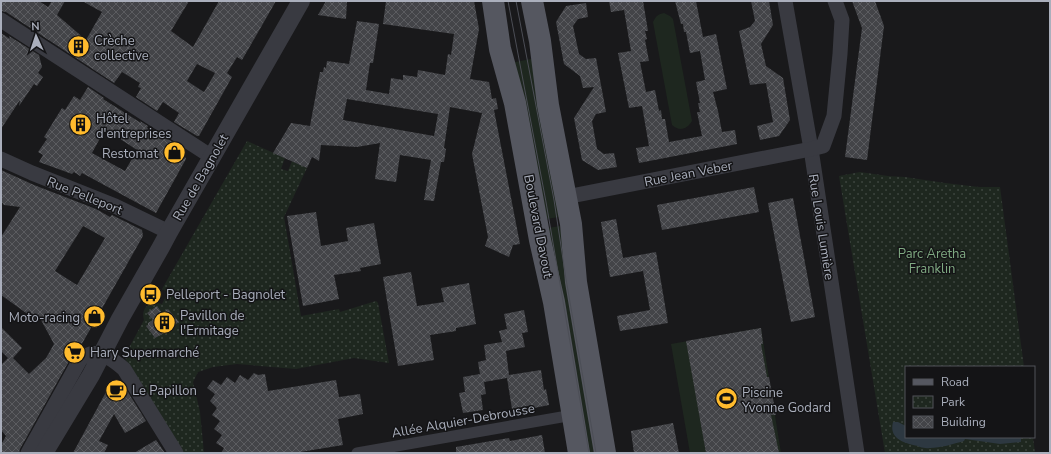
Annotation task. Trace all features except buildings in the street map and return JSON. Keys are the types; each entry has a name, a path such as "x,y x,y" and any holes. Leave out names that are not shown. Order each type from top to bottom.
{"main road":[{"name":"Boulevard Davout","path":"492,1 500,49 515,103 540,240 554,302 579,453"},
{"name":"Boulevard Davout","path":"532,1 540,41 548,104 566,197 572,236 576,282 605,453"}],"street":[{"name":"Rue de Bagnolet","path":"44,453 91,375 120,319 301,1"},
{"name":"Rue Louis Lumière","path":"785,1 810,149 857,453"},
{"path":"810,149 823,146 834,116 842,20 835,1"},
{"path":"1,20 212,157"},
{"name":"Rue Jean Veber","path":"566,197 810,149"},
{"name":"Rue Pelleport","path":"1,159 115,206 169,232"},
{"path":"28,453 81,358 90,354 101,355 117,362 124,369 176,453"},
{"name":"Allée Alquier-Debrousse","path":"357,453 573,415"}],"green space":[{"path":"664,13 673,19 692,121 686,128 683,129 672,125 653,22 657,16"},
{"path":"536,58 559,217 546,219 510,63"},
{"path":"247,141 285,158 281,169 288,171 292,161 307,168 284,217 301,316 339,309 340,312 376,301 378,303 389,363 354,358 296,369 237,364 213,367 198,372 193,382 200,412 204,453 183,453 124,357 144,320 143,315 145,308 154,303 162,304 168,292 162,289"},
{"name":"Parc Aretha Franklin","path":"860,172 979,187 1000,187 1024,366 905,366 905,438 1033,438 1035,453 885,453 839,176"},
{"path":"560,226 598,453 586,453 548,228"},
{"name":"Piscine Yvonne Godard","path":"761,328 781,453 690,453 671,344"}],"shaded area":[{"path":"893,422 898,422 905,426 905,438 1021,438 1021,442 1000,444 965,439 964,441 947,446 925,448 900,440 894,435 892,427"}],"tram line":[{"path":"508,1 546,202 589,453"},
{"path":"516,1 554,200 596,453"}],"place":[{"name":"Crèche collective","path":"78,47"},
{"name":"Hôtel d'entreprises","path":"80,125"},
{"name":"Restomat","path":"174,153"},
{"name":"Pelleport - Bagnolet","path":"151,294"},
{"name":"Moto-racing","path":"95,317"},
{"name":"Pavillon de l'Ermitage","path":"164,322"},
{"name":"Hary Supermarché","path":"74,352"},
{"name":"Le Papillon","path":"116,390"},
{"name":"Piscine Yvonne Godard","path":"726,399"}]}
